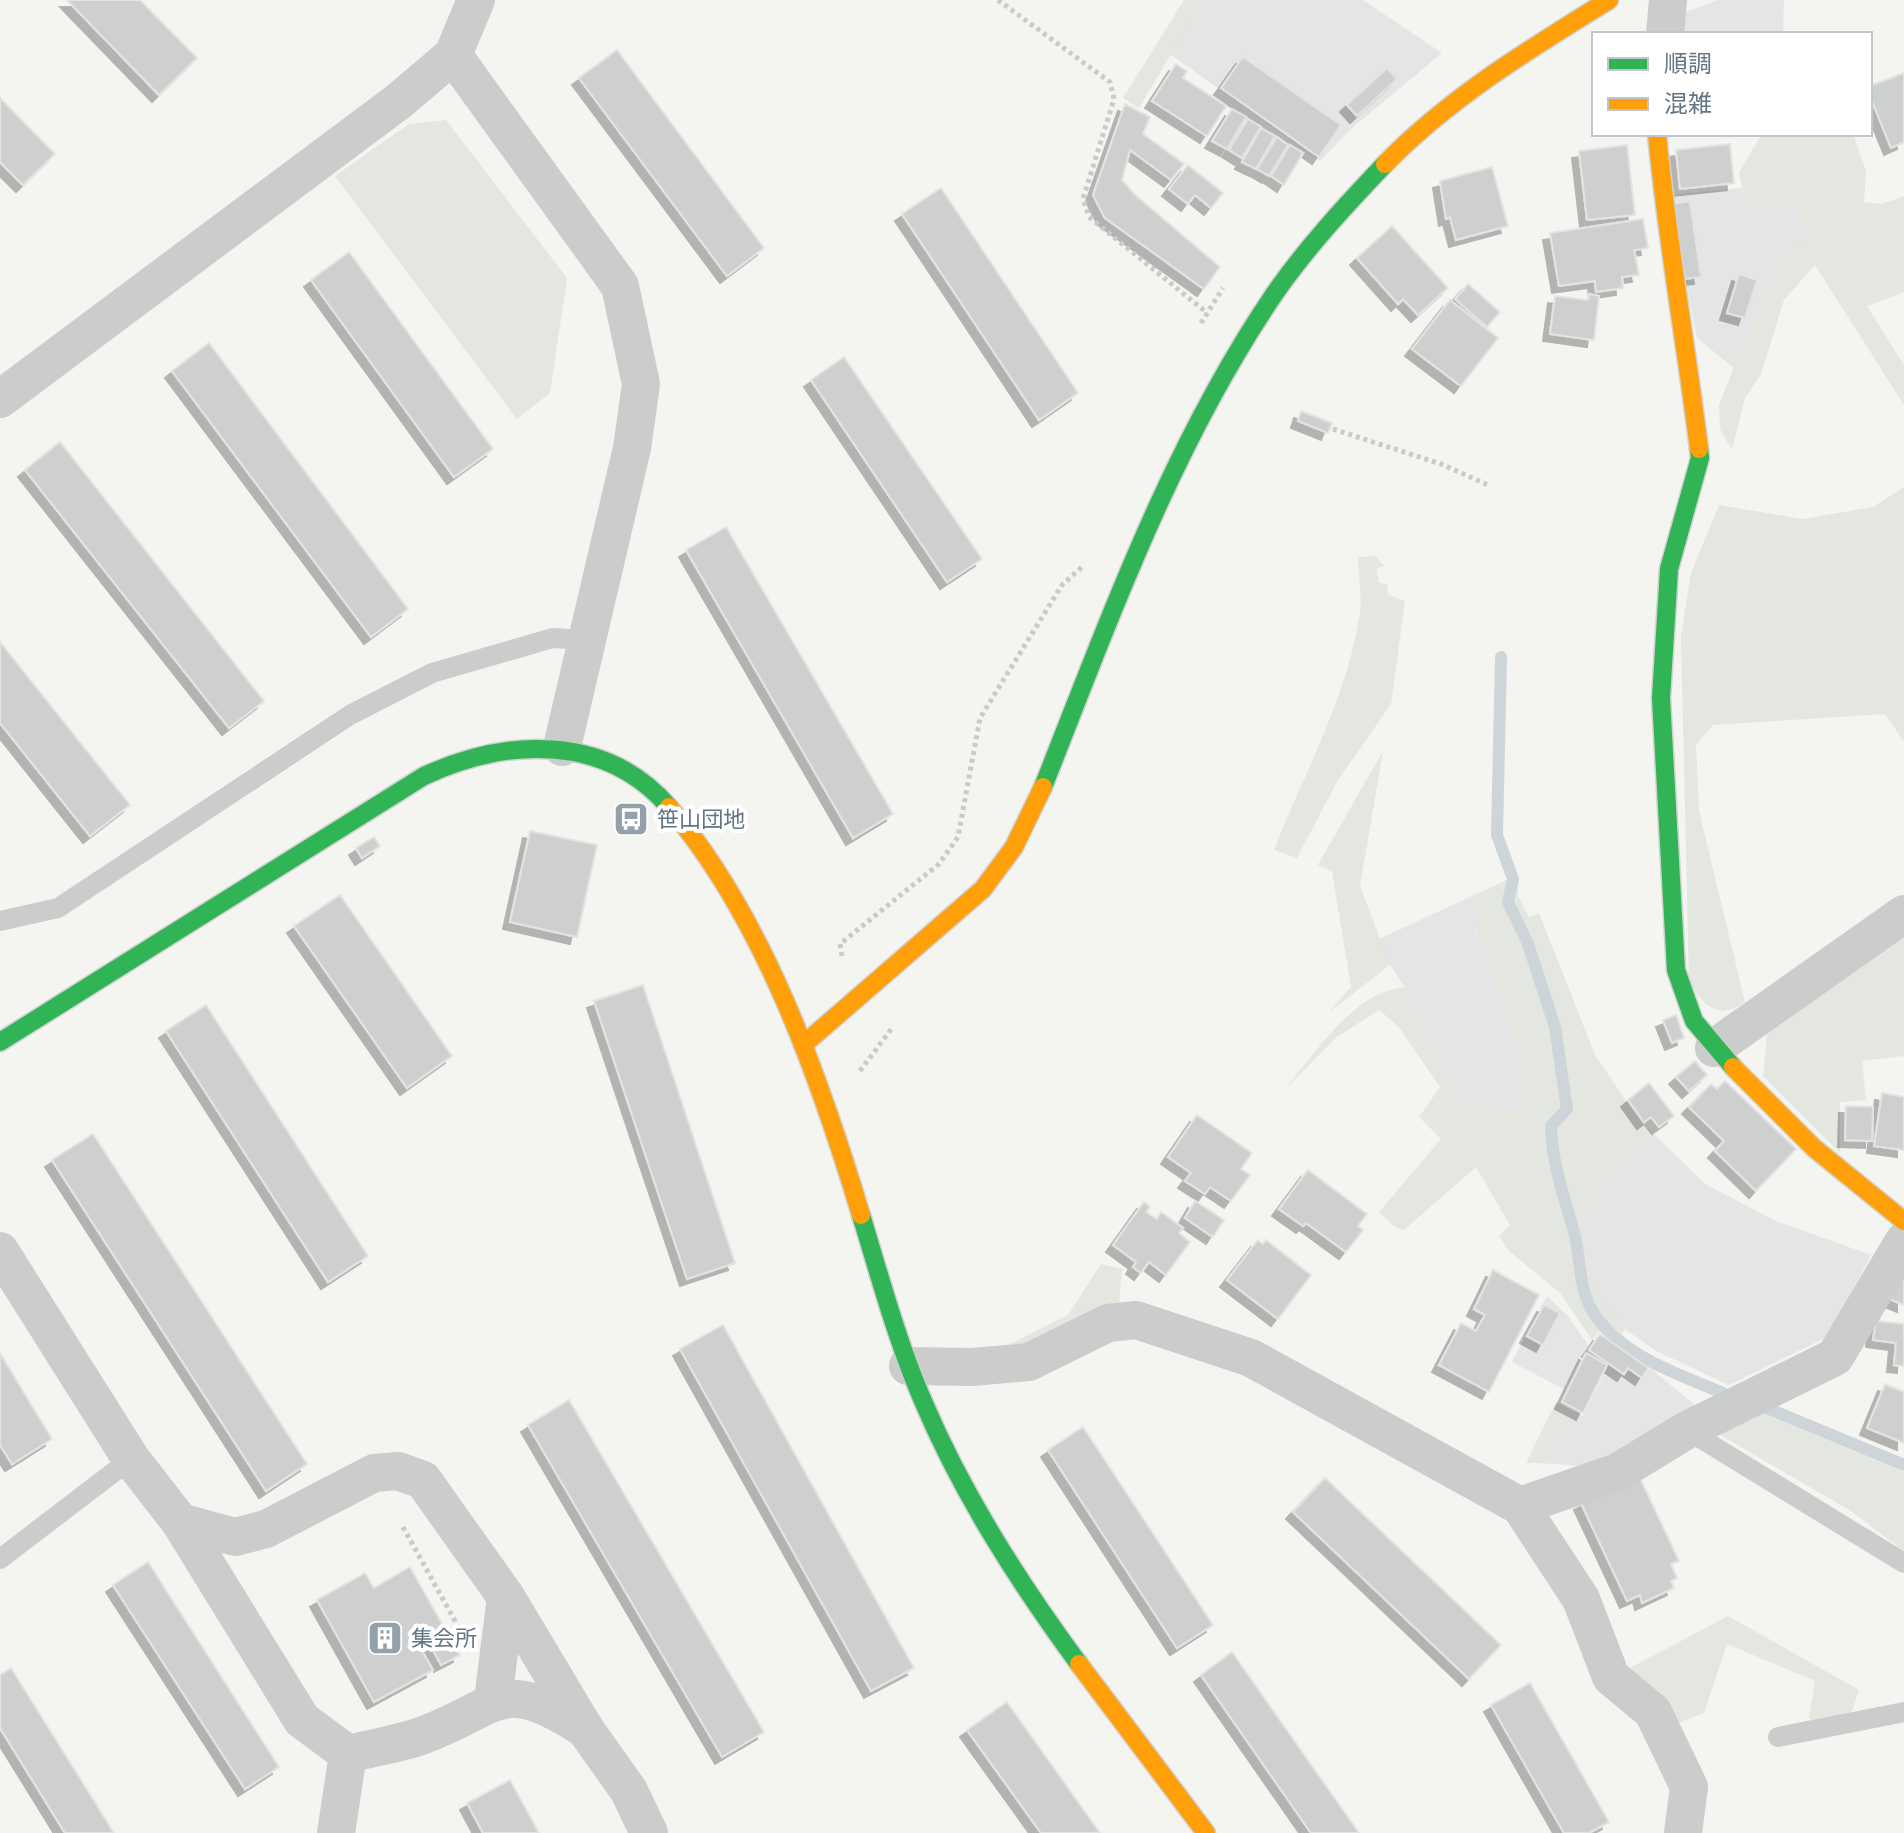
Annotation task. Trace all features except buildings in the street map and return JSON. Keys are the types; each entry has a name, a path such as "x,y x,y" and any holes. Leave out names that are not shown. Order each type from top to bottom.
{"street":[{"path":"0,399 399,101 453,55 476,0"},
{"path":"803,1045 983,889 1014,847 1034,809 1189,433 1242,341 1276,290 1332,218 1403,145 1487,78 1609,0"},
{"path":"1665,32 1668,0"},
{"path":"453,55 620,286 641,384 632,448 562,747"},
{"path":"1657,136 1666,229 1687,348 1700,458 1669,569 1661,686 1676,970 1694,1021 1714,1048 1814,1148 1904,1221"},
{"path":"0,1042 424,776 475,753 508,746 562,747 602,759 644,783 687,828 758,950 803,1045 826,1107 908,1366 977,1514 1029,1595 1206,1833"},
{"path":"1714,1048 1904,914"},
{"path":"1520,1506 1618,1472 1687,1430 1835,1357 1904,1241"},
{"path":"0,1251 131,1459 180,1522 302,1720 348,1754"},
{"path":"908,1366 1029,1362 1108,1323 1136,1320 1251,1358 1520,1506 1581,1599 1611,1677 1653,1712 1689,1787 1683,1833"},
{"path":"180,1522 235,1537 266,1529 374,1473 398,1471 423,1480 506,1597 585,1729 629,1791 649,1833"},
{"path":"493,1700 506,1597"},
{"path":"348,1754 421,1735 493,1700 527,1699 558,1712 585,1729"},
{"path":"336,1833 348,1754"}],"lane":[{"path":"0,921 58,908 350,715 432,673 553,638 585,640"},
{"path":"1687,1430 1904,1563"},
{"path":"0,1559 131,1459"},
{"path":"1778,1737 1904,1712"}],"path":[{"path":"998,0 1110,82 1114,99 1083,199 1089,217 1242,341"},
{"path":"1333,429 1441,464 1488,485"},
{"path":"836,1017 860,1071 901,1017"},
{"path":"374,1473 464,1638"}],"shaded area":[{"path":"1184,0 1203,0 1139,108 1123,98"},
{"path":"1203,0 1363,0 1442,53 1352,128 1320,161 1170,54"},
{"path":"1718,0 1784,0 1783,32 1674,32 1675,16"},
{"path":"446,120 567,278 550,393 517,419 335,176 409,124"},
{"path":"1761,136 1854,136 1866,171 1864,202 1882,204 1904,196 1904,292 1867,306 1904,365 1904,405 1815,265 1784,300 1761,374 1745,398 1732,450 1720,429 1719,405 1767,285 1804,239 1799,208 1746,207 1739,172"},
{"path":"1742,188 1746,207 1799,208 1804,240 1767,285 1734,368 1697,338 1667,195"},
{"path":"1904,487 1904,742 1885,714 1713,725 1696,745 1699,811 1745,1002 1727,1010 1712,1008 1689,980 1681,636 1691,573 1719,505 1803,519 1873,507"},
{"path":"1376,556 1384,566 1376,569 1379,583 1387,584 1388,595 1405,601 1391,704 1338,780 1297,858 1274,850 1323,736 1353,648 1360,611 1358,557"},
{"path":"1383,751 1360,886 1390,965 1329,1012 1351,987 1332,871 1318,865"},
{"path":"1507,880 1517,880 1518,896 1529,917 1539,913 1595,1055 1642,1124 1652,1132 1577,1224 1592,1281 1606,1306 1625,1329 1622,1334 1614,1328 1607,1336 1599,1331 1592,1340 1560,1293 1509,1251 1499,1236 1510,1225 1476,1167 1404,1230 1395,1227 1379,1212 1441,1139 1419,1117 1440,1087 1398,1026 1379,1010 1337,1037 1284,1090 1352,1012 1386,991 1405,987 1405,1003 1422,1023 1461,1100 1516,1114 1523,1074 1505,1002 1474,927 1481,923 1470,897"},
{"path":"1470,897 1481,923 1474,928 1505,1002 1523,1074 1516,1114 1461,1100 1422,1023 1405,1003 1405,987 1390,965 1379,939"},
{"path":"1904,935 1904,1056 1862,1061 1866,1100 1840,1102 1840,1153 1763,1076 1768,1026"},
{"path":"1652,1132 1705,1184 1776,1221 1871,1255 1829,1336 1729,1385 1656,1351 1625,1329 1603,1307 1587,1271 1577,1224"},
{"path":"1101,1264 1122,1269 1119,1305 1037,1343 1008,1345 1068,1315"},
{"path":"1547,1296 1568,1316 1588,1345 1564,1389 1512,1362"},
{"path":"1609,1365 1624,1376 1628,1370 1642,1379 1650,1368 1697,1407 1629,1448 1584,1466 1538,1463 1570,1410 1583,1416"},
{"path":"1556,1402 1570,1410 1538,1463 1526,1463"},
{"path":"1753,1409 1904,1472 1904,1551 1851,1511 1712,1430"},
{"path":"1728,1616 1859,1690 1851,1715 1819,1725 1809,1718 1815,1681 1727,1644 1704,1713 1675,1724 1628,1669"}],"waterway":[{"path":"1501,657 1497,835 1513,879 1508,902 1528,944 1555,1027 1567,1109 1551,1126 1552,1140 1586,1296 1607,1330 1636,1353 1723,1393"},
{"path":"1764,1407 1904,1465"}],"traffic: fast":[{"path":"1043,787 1146,533 1205,410 1238,351 1287,276 1385,164"},
{"path":"1699,449 1700,458 1669,569 1661,698 1676,970 1694,1021 1733,1067"},
{"path":"0,1042 424,776 455,763 488,754 521,750 553,750 585,755 615,766 643,783 669,807"},
{"path":"861,1215 905,1355 939,1436 993,1537 1079,1664"}],"traffic: slow":[{"path":"1385,164 1464,96 1609,0"},
{"path":"1657,136 1699,449"},
{"path":"803,1045 983,889 1014,847 1043,787"},
{"path":"669,807 703,850 733,898 785,1001 827,1109 861,1215"},
{"path":"1733,1067 1814,1148 1904,1221"},
{"path":"1079,1664 1206,1833"}],"place":[{"name":"笹山団地","path":"631,819"},
{"name":"集会所","path":"385,1638"}]}
